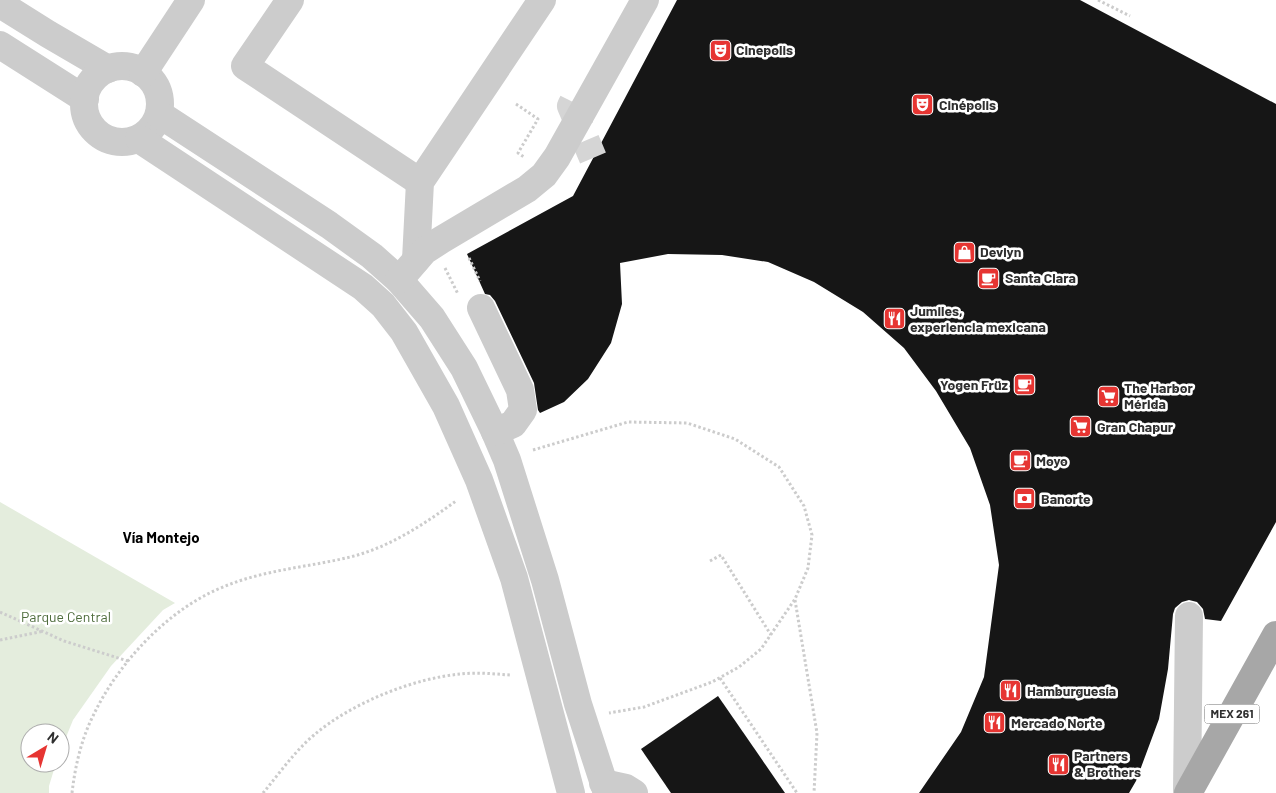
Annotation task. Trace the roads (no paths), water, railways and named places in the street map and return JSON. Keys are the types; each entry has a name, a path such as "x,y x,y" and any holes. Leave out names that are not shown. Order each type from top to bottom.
{"main road":[{"name":"MEX 261","path":"1188,793 1276,636"}],"street":[{"path":"144,73 191,0"},
{"path":"290,0 245,66 420,182"},
{"path":"542,0 420,182 408,270 432,318 464,368 495,432 516,456 545,580 578,704 605,788 626,788 634,793"},
{"path":"408,270 424,251 527,189 544,175 557,157 645,0"},
{"path":"0,4 108,69"},
{"path":"0,45 85,99"},
{"path":"120,66 132,67 144,73 152,80 158,91 160,102 159,114 155,124 139,139 127,142 116,142 105,138 95,131 85,110 85,99 89,86 97,76 108,69 120,66"},
{"path":"159,114 329,225 372,256 408,270"},
{"path":"139,139 363,287 383,306 404,332 446,406 470,488 514,578 571,793"},
{"path":"481,308 520,390 523,410 513,424 495,432"},
{"path":"1188,793 1189,616"}],"tunnel":[{"path":"573,102 571,106 593,158"}],"place":[{"name":"Cinepolis","path":"720,50"},
{"name":"Cinépolis","path":"923,105"},
{"name":"Devlyn","path":"964,252"},
{"name":"Santa Clara","path":"989,278"},
{"name":"Jumiles, experiencia mexicana","path":"894,319"},
{"name":"Yogen Früz","path":"1024,385"},
{"name":"The Harbor Mérida","path":"1108,396"},
{"name":"Gran Chapur","path":"1081,427"},
{"name":"Moyo","path":"1020,461"},
{"name":"Banorte","path":"1025,499"},
{"name":"Hamburguesía","path":"1011,691"},
{"name":"Mercado Norte","path":"995,723"},
{"name":"Partners & Brothers","path":"1058,764"}],"district":[{"name":"Vía Montejo","path":"161,538"}],"park label":[{"name":"Parque Central","path":"66,617"}]}
